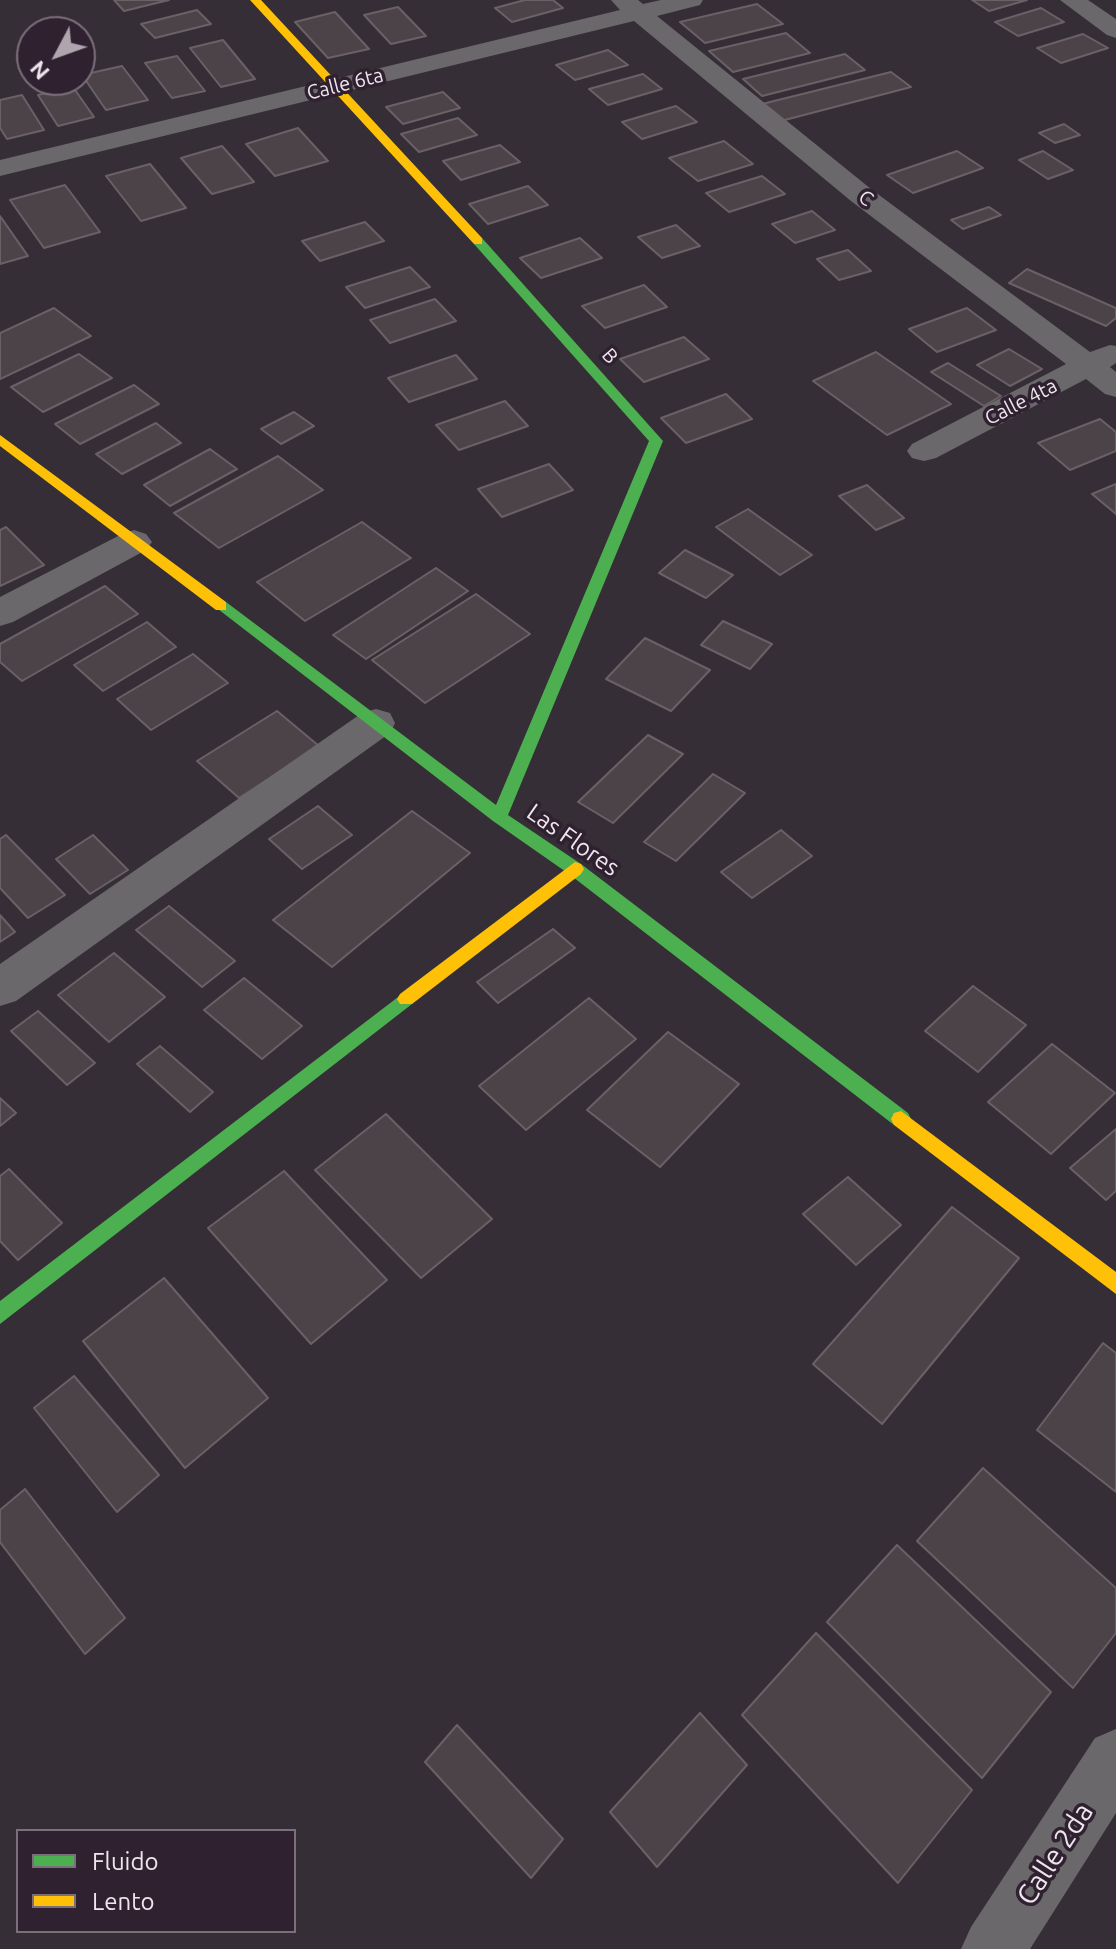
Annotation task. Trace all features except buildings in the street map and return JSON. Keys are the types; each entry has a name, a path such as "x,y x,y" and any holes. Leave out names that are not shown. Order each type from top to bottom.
{"street":[{"name":"B","path":"255,0 535,303 656,441 499,817"},
{"name":"Calle 6ta","path":"0,168 335,87 631,6 691,0"},
{"path":"1072,0 1116,30"},
{"name":"C","path":"631,6 861,195 1102,359 1116,387"},
{"name":"Calle 4ta","path":"924,451 1102,359"},
{"name":"Las Flores","path":"0,439 499,817 575,869 1116,1284"},
{"path":"0,613 134,542"},
{"path":"0,988 376,723"},
{"path":"0,1314 575,869"},
{"name":"Calle 2da","path":"993,1949 1116,1759"}],"traffic: fast":[{"path":"478,241 656,441 499,817"},
{"path":"221,606 499,817 575,869 901,1119"},
{"path":"0,1314 406,999"}],"traffic: slow":[{"path":"255,0 478,241"},
{"path":"0,439 221,606"},
{"path":"406,999 575,869"},
{"path":"901,1119 1116,1284"}]}
